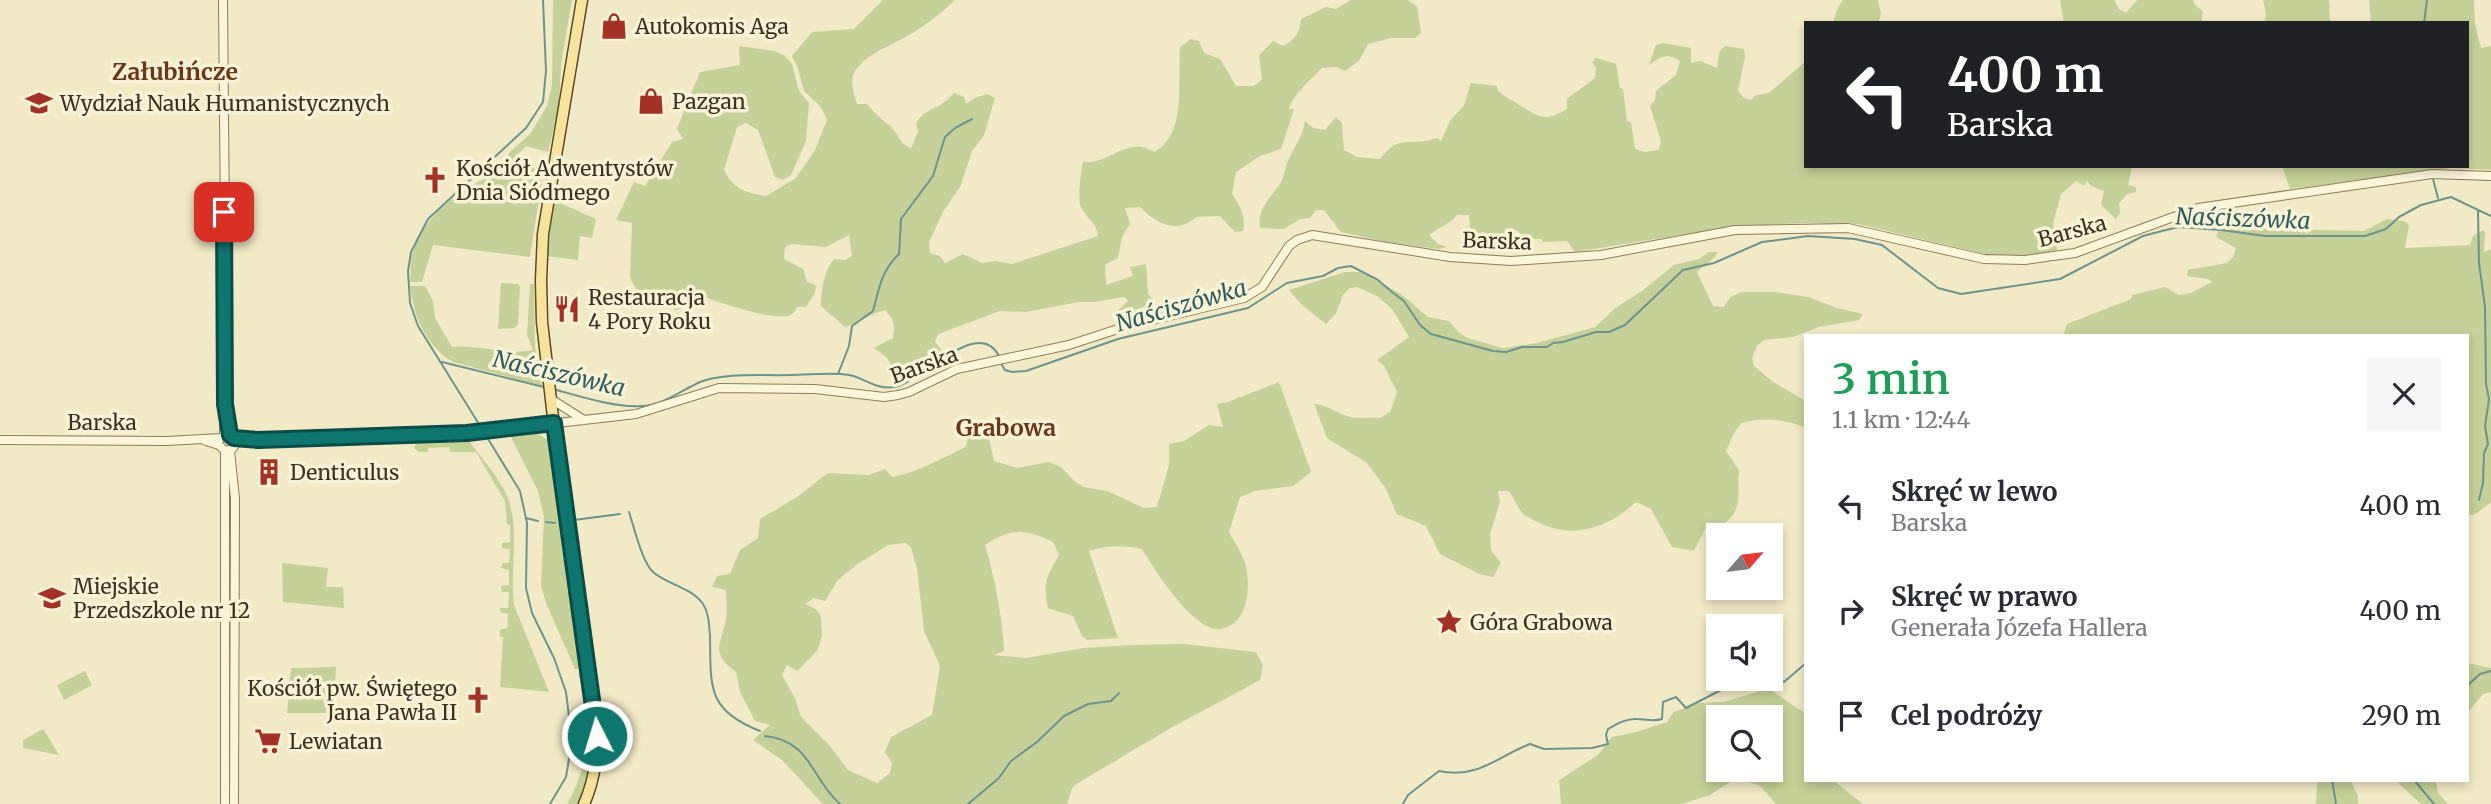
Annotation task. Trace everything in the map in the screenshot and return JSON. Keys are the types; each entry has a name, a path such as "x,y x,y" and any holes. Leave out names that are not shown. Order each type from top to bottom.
{"main road":[{"path":"582,0 543,234 541,280 542,322 554,423 597,721 596,764 584,804"}],"street":[{"path":"223,0 227,442 225,804"},
{"name":"Barska","path":"0,440 227,442 467,433 649,411 719,388 815,389 884,397 909,392 957,369 1078,343 1124,327 1244,298 1262,287 1289,246 1312,235 1326,235 1450,257 1527,261 1601,255 1735,230 1839,228 1866,231 1984,259 2025,260 2076,253 2198,208 2442,173 2491,176"},
{"path":"551,397 584,420"},
{"path":"227,442 235,498 234,804"}],"green space":[{"path":"553,0 572,0 561,64 559,105 548,152 526,146 513,159 543,172 530,257 433,245 422,282 410,282 412,255 425,227 460,193 501,173 509,153 531,133 547,106 552,85"},
{"path":"883,0 955,0 926,24 870,56 858,67 852,80 857,104 867,104 904,144 911,148 918,132 916,123 919,119 954,93 964,97 966,104 987,94 995,98 984,135 972,151 960,187 944,210 929,242 930,253 940,256 945,263 963,254 982,263 995,261 1012,264 1098,236 1080,203 1083,162 1102,159 1127,148 1144,148 1155,152 1166,142 1176,121 1178,109 1180,48 1190,39 1199,41 1204,53 1220,59 1236,86 1254,86 1262,79 1259,55 1273,41 1283,46 1291,41 1298,32 1301,19 1326,7 1336,9 1351,0 1407,0 1417,6 1421,33 1415,38 1391,38 1368,44 1359,61 1345,71 1336,67 1322,68 1303,87 1289,109 1294,109 1281,149 1260,156 1236,172 1232,194 1242,211 1243,231 1235,232 1220,216 1196,217 1174,226 1159,222 1140,207 1125,208 1130,224 1122,237 1118,258 1105,265 1106,285 1133,276 1130,267 1146,264 1148,294 1153,299 1140,310 1120,320 1115,321 1115,313 1128,301 1124,297 1026,312 1000,311 938,334 935,342 942,351 907,379 899,381 887,358 874,348 893,338 893,322 885,310 845,327 821,306 824,281 834,259 845,260 852,256 849,235 826,247 791,244 785,247 784,259 803,269 807,282 816,285 815,293 806,307 797,307 790,315 762,314 707,298 677,310 654,305 636,289 630,278 632,223 616,220 634,182 645,186 672,142 683,139 677,129 700,72 740,65 739,46 774,51 784,55 792,64 799,91 809,103 806,141 791,175 783,180 775,177 758,130 746,123 737,127 724,170 741,189 766,196 796,178 815,150 827,120 821,107 804,91 792,56 812,32 854,29"},
{"path":"1843,0 1878,0 1881,14 1879,21 1834,21"},
{"path":"2060,0 2114,0 2119,9 2126,13 2137,0 2193,0 2203,11 2201,21 2064,21"},
{"path":"2263,0 2329,0 2330,21 2264,21"},
{"path":"2369,0 2474,0 2475,24 2481,48 2491,46 2491,170 2451,168 2469,168 2469,21 2371,21"},
{"path":"1663,43 1691,48 1691,63 1700,61 1717,68 1719,52 1725,46 1744,49 1745,57 1738,91 1744,98 1751,100 1756,95 1769,93 1804,63 1804,168 2132,168 2128,185 2136,187 2136,192 2127,194 2119,203 2120,213 2116,219 2101,205 2104,191 2091,186 2087,181 2084,186 2076,181 2061,194 2054,220 2057,253 2038,256 1989,255 1858,224 1802,223 1730,227 1575,252 1567,241 1543,242 1541,239 1524,238 1518,231 1509,229 1502,235 1485,241 1470,230 1469,215 1457,215 1429,235 1438,244 1447,247 1439,249 1386,242 1341,232 1324,210 1316,210 1310,218 1300,219 1284,229 1260,228 1262,209 1282,181 1305,121 1313,128 1325,130 1336,117 1342,123 1344,150 1357,157 1380,159 1399,143 1437,138 1441,141 1450,121 1464,105 1471,83 1497,86 1503,95 1539,116 1548,117 1560,113 1567,109 1567,99 1595,78 1596,68 1592,62 1596,58 1616,64 1635,149 1645,152 1659,150 1661,141 1650,106 1655,100 1656,91 1676,75 1680,61 1664,57 1649,65 1656,45"},
{"path":"2283,168 2451,168 2290,189"},
{"path":"553,200 596,219 592,238 580,236 578,260 546,256"},
{"path":"2387,219 2404,221 2409,225 2405,248 2470,245 2473,236 2483,230 2485,232 2484,252 2491,249 2491,502 2477,513 2469,516 2469,334 2064,334 2067,324 2131,299 2132,295 2165,287 2179,295 2191,293 2212,282 2187,276 2188,270 2227,263 2233,257 2236,248 2216,237 2220,225 2237,228 2364,231"},
{"path":"1709,252 1718,252 1697,272 1713,306 1724,307 1730,297 1742,292 1775,292 1808,297 1863,314 1859,320 1819,327 1793,337 1764,340 1757,346 1752,358 1754,366 1773,382 1804,400 1804,427 1774,420 1741,423 1726,451 1739,470 1736,508 1724,523 1706,523 1694,551 1672,547 1651,509 1636,502 1605,523 1593,528 1568,531 1555,529 1527,517 1509,491 1498,491 1500,502 1490,534 1491,550 1501,563 1493,577 1479,574 1440,554 1426,526 1397,514 1386,489 1367,463 1327,438 1314,404 1355,418 1380,418 1390,412 1397,392 1384,366 1377,360 1409,337 1392,309 1377,296 1357,287 1350,288 1343,295 1336,313 1326,324 1303,306 1289,290 1345,272 1360,272 1401,294 1428,317 1449,321 1459,333 1470,339 1503,348 1537,343 1595,327 1618,306 1674,265 1699,259"},
{"path":"501,283 518,284 520,287 518,325 514,328 498,329"},
{"path":"530,284 534,284 535,347 542,386 453,362 443,355 422,329 414,309 410,286 425,286 433,301 435,318 452,347 513,352 533,350 527,335"},
{"path":"1279,382 1311,472 1293,486 1255,491 1240,497 1229,532 1246,566 1248,591 1241,615 1236,621 1222,629 1209,627 1180,603 1142,549 1108,547 1089,551 1118,638 1087,640 1082,636 1073,616 1048,608 1047,580 1059,555 1053,542 1034,534 1018,532 1003,535 985,545 998,597 1003,638 1004,651 994,655 1026,658 1084,648 1184,644 1256,652 1263,665 1260,680 1169,729 1073,786 1067,804 823,804 782,760 753,740 770,725 755,721 740,692 736,672 721,656 719,646 726,616 726,590 712,587 717,576 730,574 740,550 758,538 760,519 797,497 828,473 869,475 885,469 892,477 930,464 966,447 971,422 986,424 994,461 1017,468 1049,462 1061,467 1083,487 1107,491 1144,508 1157,507 1169,465 1169,444 1184,441 1209,425 1223,427 1217,404","holes":["906,543 911,547 917,569 924,631 940,666 932,715 891,737 885,752 892,763 890,773 877,783 848,770 830,746 801,717 795,698 782,675 787,665 797,671 817,651 822,637 821,616 816,609 805,604 814,598 825,601 837,581 856,565 888,545"]},
{"path":"538,434 548,440 550,445 585,668 575,669 546,603 541,586 544,517 538,491 510,435"},
{"path":"417,442 470,442 507,496 514,536 514,605 549,692 500,687 503,638 506,637 500,637 500,630 507,628 507,638 508,614 501,613 500,608 508,608 509,592 502,592 501,586 509,585 509,570 501,568 503,563 509,563 510,549 502,548 502,543 510,542 510,525 507,524 505,501 476,452 450,452 449,447 428,448 428,452 419,452 414,448"},
{"path":"282,563 328,568 326,587 343,587 344,608 283,602"},
{"path":"2469,663 2491,668 2491,692 2483,694 2469,711"},
{"path":"336,667 333,713 287,713 291,668"},
{"path":"85,671 92,685 64,700 57,685"},
{"path":"578,674 587,674 592,724 591,756 585,788 578,804 567,804 580,774 587,740 586,706"},
{"path":"1761,691 1772,691 1804,713 1804,782 1835,782 1863,804 1776,804 1760,786 1748,782 1783,782 1783,705 1706,705 1706,782 1731,782 1710,795 1682,804 1561,804 1559,780 1598,755 1612,737 1667,722 1674,712 1698,703 1723,702"},
{"path":"43,729 59,755 23,748 23,740"},
{"path":"2317,782 2351,782 2358,796 2358,804 2316,804"},
{"path":"2397,782 2436,782 2438,793 2448,804 2421,804"}],"waterway":[{"path":"482,429 418,326 410,303 408,271 411,252 428,219 526,128 543,102 546,71 543,0"},
{"path":"2424,21 2427,0"},
{"path":"838,374 849,346 852,326 873,311 884,274 899,254 901,219 933,176 945,137 972,119"},
{"path":"2433,179 2438,198"},
{"name":"Naściszówka","path":"1000,362 1005,370 1026,371 1118,339 1248,308 1287,283 1323,276 1338,268 1351,266 1378,280 1404,301 1420,325 1431,334 1506,352 1522,347 1547,347 1596,332 1609,332 1625,325 1683,270 1714,263 1762,242 1808,236 1855,239 1882,245 1938,288 1961,294 2060,279 2143,236 2179,227 2265,236 2365,236 2386,229 2399,217 2421,205 2451,197 2491,216"},
{"path":"2478,211 2479,263 2485,307 2486,384 2489,399 2485,426 2488,444 2484,453 2483,483 2479,500"},
{"name":"Naściszówka","path":"553,389 609,403 642,406 672,397 700,382 722,377 842,374 855,376 882,387 894,387 964,347 978,343 990,345 999,356"},
{"name":"Naściszówka","path":"442,362 544,387"},
{"path":"485,434 520,491 527,523 526,588 532,613 554,658 566,692 572,741 566,777 550,804"},
{"path":"629,512 649,567 659,576 698,598 705,608 708,615 712,682 721,705 742,723 760,731"},
{"path":"574,520 620,514"},
{"path":"526,518 538,521"},
{"path":"546,522 555,523"},
{"path":"1783,681 1804,665"},
{"path":"2469,684 2480,674 2491,671"},
{"path":"1403,804 1408,795 1439,771 1453,773 1476,769 1530,744 1544,749 1592,748 1608,744 1608,729 1618,723 1633,719 1662,719 1663,702 1676,697 1686,708 1719,691"},
{"path":"968,804 999,778 1011,761 1037,742 1064,716 1088,704 1111,701 1119,693"},
{"path":"765,736 780,739 801,753 840,804"},
{"path":"2332,782 2336,804"},
{"path":"2416,782 2434,804"}],"place":[{"name":"Autokomis Aga","path":"614,26"},
{"name":"Pazgan","path":"651,101"},
{"name":"Wydział Nauk Humanistycznych","path":"39,103"},
{"name":"Kościół Adwentystów Dnia Siódmego","path":"435,180"},
{"name":"Restauracja 4 Pory Roku","path":"567,309"},
{"name":"Denticulus","path":"269,472"},
{"name":"Miejskie Przedszkole nr 12","path":"52,598"},
{"name":"Góra Grabowa","path":"1449,622"},
{"name":"Kościół pw. Świętego Jana Pawła II","path":"478,700"},
{"name":"Lewiatan","path":"268,741"}],"district":[{"name":"Załubińcze","path":"175,71"},
{"name":"Grabowa","path":"1006,427"}],"route":[{"path":"224,212 225,404 230,435 234,438 258,440 463,433 554,423 597,736"}]}
